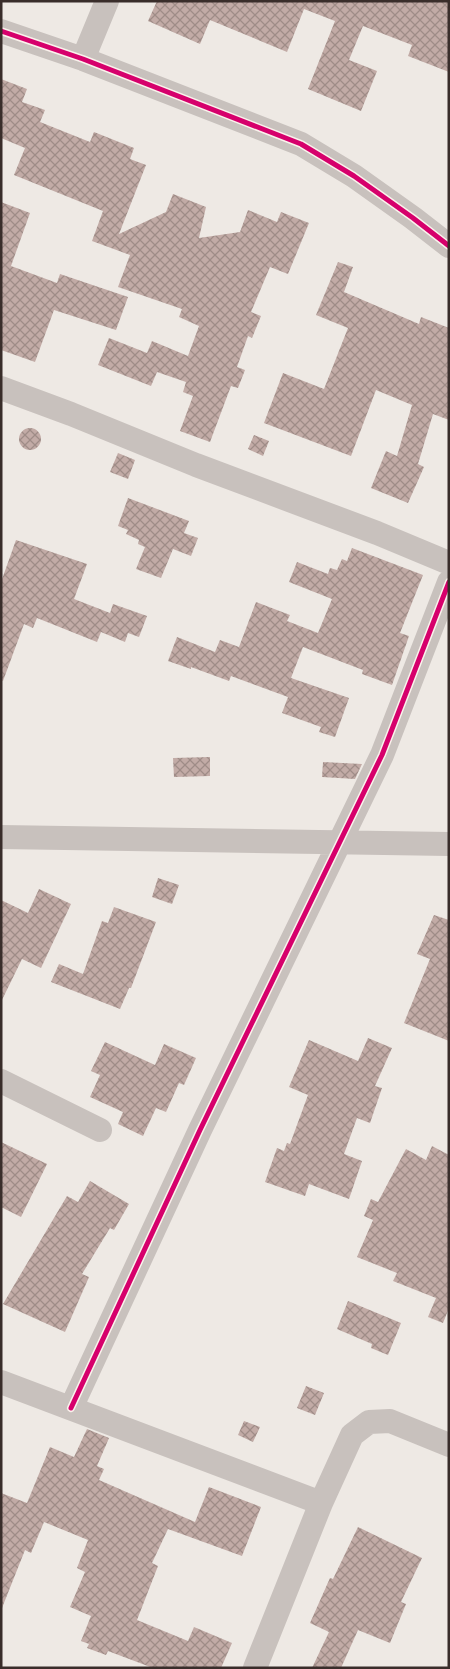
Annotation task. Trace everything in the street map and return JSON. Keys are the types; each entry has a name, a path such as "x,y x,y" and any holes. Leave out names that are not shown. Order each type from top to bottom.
{"street":[{"path":"83,59 107,1"},
{"path":"1,31 83,59 301,144 354,176 449,246"},
{"path":"1,388 71,414 196,465 377,533 449,563"},
{"path":"71,1408 200,1130 382,755 449,582"},
{"path":"1,836 449,844"},
{"path":"1,1081 100,1130"},
{"path":"1,1382 322,1503"},
{"path":"255,1668 352,1434 368,1422 390,1421 449,1445"}],"building":[{"path":"157,1 449,1 449,72 408,56 412,45 363,26 349,60 377,71 361,111 308,89 335,21 304,9 287,52 210,20 200,44 148,21"},
{"path":"1,79 27,89 22,102 45,110 40,122 90,142 94,132 134,148 130,159 146,165 119,234 166,212 173,194 206,207 199,238 240,232 248,210 277,222 281,212 309,223 288,274 270,267 251,312 261,316 252,338 248,336 237,367 245,370 238,388 231,386 210,442 180,431 193,396 183,392 186,382 157,372 151,386 98,365 109,338 147,353 152,341 188,356 199,326 179,317 182,309 118,287 130,255 92,241 103,211 14,175 25,148 1,138"},
{"path":"1,202 30,213 11,266 57,283 60,274 128,297 116,330 54,310 35,362 1,350"},
{"path":"338,262 353,267 344,292 419,324 421,317 449,328 449,420 433,414 418,464 424,467 408,503 371,488 386,451 397,456 412,405 376,390 351,456 264,423 283,373 324,389 348,328 316,315"},
{"path":"30,428 38,431 41,439 38,447 30,450 22,447 19,439 22,431"},
{"path":"254,435 269,441 263,456 248,449"},
{"path":"118,453 135,460 128,479 110,472"},
{"path":"128,498 189,521 184,533 198,538 191,556 173,549 161,578 136,569 145,547 138,544 139,540 126,534 128,530 118,526"},
{"path":"16,540 87,564 74,599 110,613 113,604 147,616 139,637 128,633 125,642 101,632 97,642 37,618 33,628 24,624 3,681 1,680 1,582"},
{"path":"352,548 423,575 400,633 409,636 392,685 362,674 363,670 303,647 291,678 349,698 335,737 319,732 321,727 282,713 288,697 231,676 229,681 168,661 177,637 215,652 220,640 239,647 256,602 290,615 287,621 318,633 332,599 289,582 297,562 328,574 330,568 337,570 342,559 347,561"},
{"path":"210,757 210,776 174,777 173,758"},
{"path":"323,762 362,764 355,779 322,777"},
{"path":"158,878 179,885 172,904 152,897"},
{"path":"39,889 71,904 41,968 22,959 1,1002 1,900 28,913"},
{"path":"114,907 156,922 131,988 129,988 120,1009 51,982 59,964 83,974 102,921 108,923"},
{"path":"434,915 449,920 449,1041 404,1023 430,959 417,954"},
{"path":"368,1038 392,1048 375,1086 382,1088 370,1123 357,1118 344,1154 362,1161 349,1199 309,1184 305,1196 265,1182 277,1148 284,1151 287,1143 290,1144 308,1095 289,1087 309,1040 358,1061"},
{"path":"105,1042 155,1065 164,1044 196,1058 184,1085 179,1083 166,1112 156,1108 143,1136 118,1124 123,1112 90,1097 100,1075 91,1071"},
{"path":"1,1142 47,1164 21,1217 1,1207"},
{"path":"432,1146 449,1155 449,1308 443,1323 428,1317 436,1298 393,1281 397,1273 357,1257 373,1220 364,1216 371,1199 378,1202 406,1149 426,1160"},
{"path":"90,1181 129,1204 114,1230 110,1228 82,1274 89,1277 65,1332 3,1304 67,1196 78,1202"},
{"path":"348,1301 401,1323 388,1355 371,1348 372,1344 337,1329"},
{"path":"306,1386 324,1393 315,1415 297,1408"},
{"path":"244,1421 260,1427 253,1442 238,1435"},
{"path":"87,1429 109,1438 97,1466 104,1469 99,1480 195,1522 209,1487 261,1507 242,1556 168,1529 152,1563 158,1566 137,1620 188,1641 194,1627 232,1643 221,1668 153,1668 108,1651 106,1655 87,1648 89,1644 81,1641 91,1616 70,1607 85,1572 77,1568 88,1540 44,1522 31,1553 25,1550 1,1608 1,1493 27,1503 50,1447 74,1457"},
{"path":"358,1527 422,1558 401,1602 406,1604 390,1643 358,1630 341,1668 312,1668 329,1632 310,1623 330,1578 333,1579"}],"cycle path":[{"path":"1,31 83,59 301,144 354,176 449,246"},
{"path":"71,1408 200,1130 382,755 449,582"}]}
